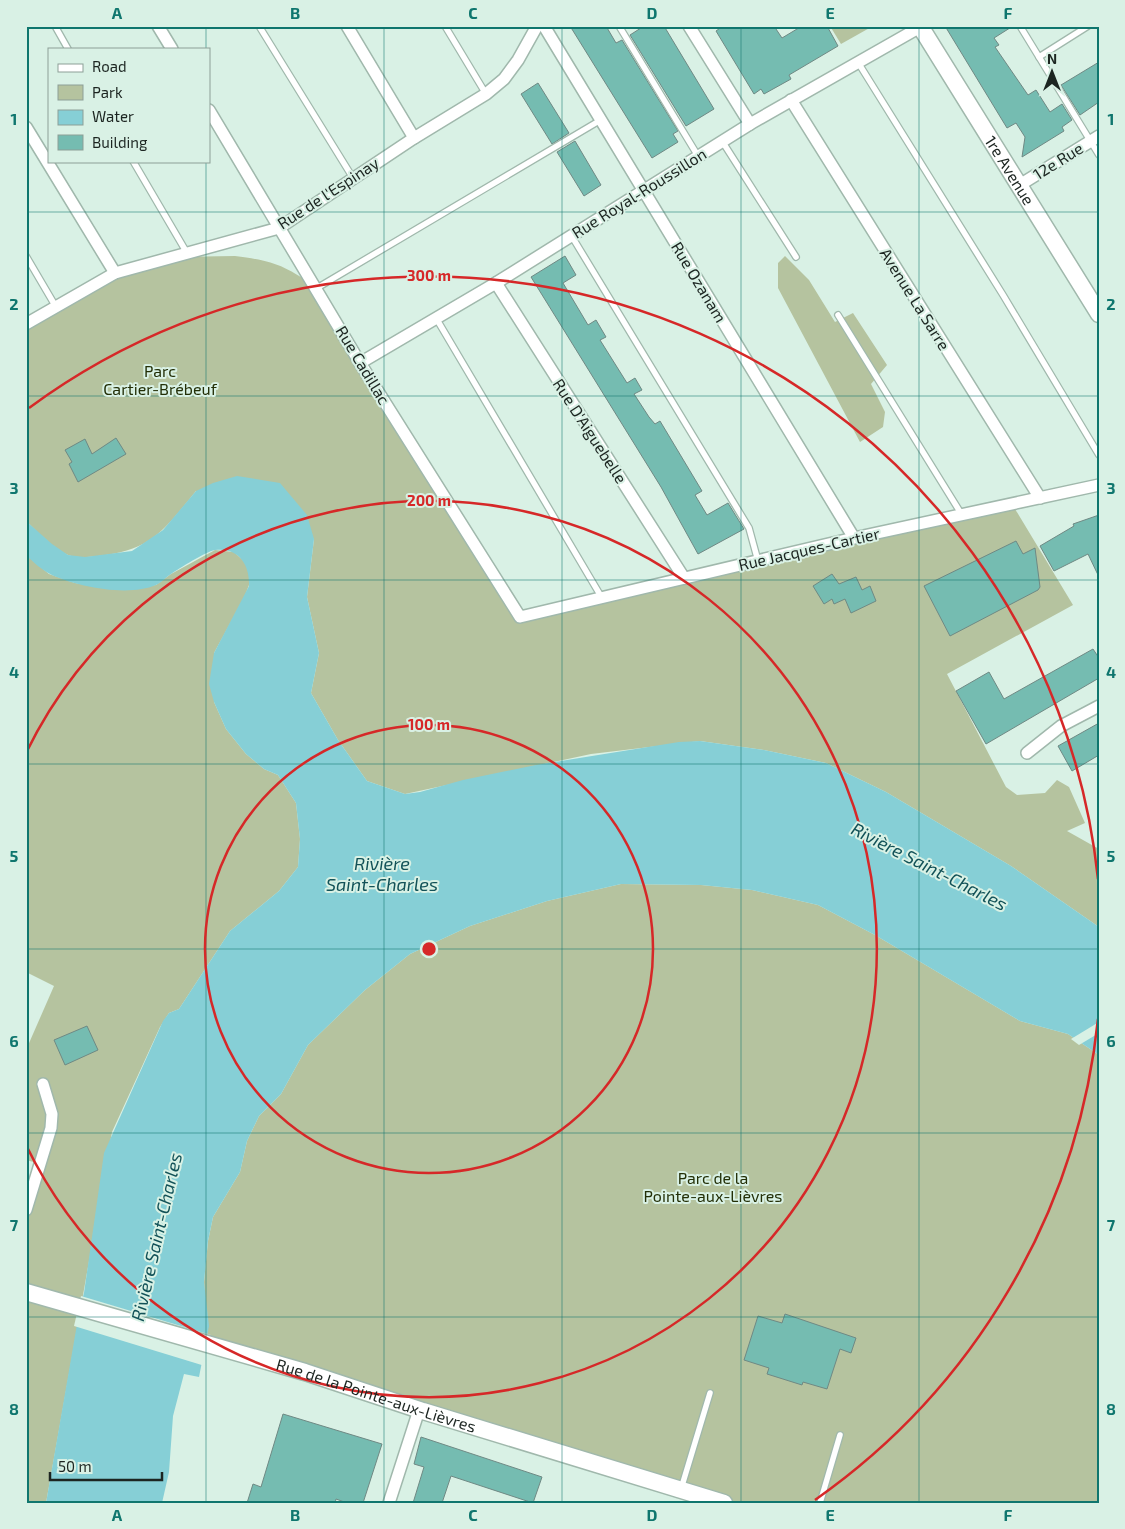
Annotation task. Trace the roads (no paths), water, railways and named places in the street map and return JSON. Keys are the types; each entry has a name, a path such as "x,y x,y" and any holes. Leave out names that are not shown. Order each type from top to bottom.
{"street":[{"path":"158,26 171,48"},
{"path":"346,26 414,138"},
{"name":"Rue de l'Espinay","path":"26,324 115,273 279,228 352,178 486,94 504,79 518,60 537,26"},
{"name":"Rue Ozanam","path":"544,26 599,121 854,538"},
{"path":"689,26 750,124"},
{"name":"Rue Royal-Roussillon","path":"360,363 496,283 750,124 859,64 921,26"},
{"name":"1re Avenue","path":"921,26 1018,186 1099,314"},
{"name":"Avenue La Sarre","path":"791,100 1040,498"},
{"name":"Rue Cadillac","path":"210,112 317,288 360,363 520,617"},
{"path":"26,127 115,273"},
{"name":"12e Rue","path":"1018,186 1094,138"},
{"name":"Rue D'Aiguebelle","path":"496,283 684,578"},
{"name":"Rue Jacques-Cartier","path":"520,617 854,538 1099,485"},
{"path":"1028,753 1061,726 1099,706"},
{"path":"26,1210 51,1128 52,1114 42,1084"},
{"name":"Rue de la Pointe-aux-Lièvres","path":"26,1292 305,1372 419,1410 724,1503"},
{"path":"389,1503 419,1410"}],"lane":[{"path":"55,26 67,48"},
{"path":"259,26 352,178"},
{"path":"445,26 486,94"},
{"path":"619,26 698,156"},
{"path":"1020,26 1094,138 1099,155"},
{"path":"1039,57 1088,26"},
{"path":"859,64 1003,295 1099,455"},
{"path":"317,288 599,121"},
{"path":"722,141 796,257"},
{"path":"133,162 188,253"},
{"path":"571,235 749,528 758,561"},
{"path":"26,256 56,307"},
{"path":"838,315 962,515"},
{"path":"436,318 602,598"},
{"path":"681,1489 710,1393"},
{"path":"820,1503 840,1435"}],"water":[{"name":"Rivière Saint-Charles","path":"237,476 280,483 307,515 314,539 307,597 319,653 311,693 338,740 367,781 405,794 536,765 679,742 700,741 764,750 826,763 886,792 1011,866 1099,927 1099,1055 1068,1034 1020,1021 875,935 818,905 752,890 701,885 621,884 547,901 470,926 410,954 365,990 308,1045 281,1094 259,1116 247,1141 240,1172 213,1217 208,1241 204,1282 209,1326 199,1377 184,1374 173,1416 169,1472 162,1503 46,1503 84,1293 104,1153 163,1021 169,1013 179,1009 230,931 279,891 298,867 300,839 296,803 278,775 264,769 246,754 226,729 214,702 209,684 214,653 249,586 247,571 241,559 231,551 215,550 186,564 158,584 145,589 103,589 61,579 38,566 26,555 26,521 52,544 68,555 85,557 132,551 163,530 196,491 213,483"}],"park label":[{"name":"Parc Cartier-Brébeuf","path":"160,380"},
{"name":"Parc de la Pointe-aux-Lièvres","path":"713,1187"}]}
